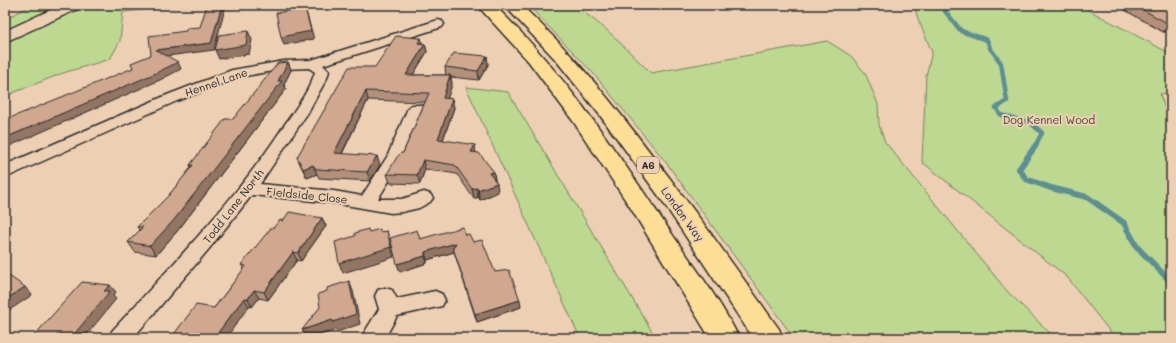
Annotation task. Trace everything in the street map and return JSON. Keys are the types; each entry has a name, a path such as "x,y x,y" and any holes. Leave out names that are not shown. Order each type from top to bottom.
{"highway":[{"name":"A6","path":"485,5 511,30 534,56 576,110 633,193 725,338"},
{"name":"London Way","path":"512,5 562,54 600,101 693,226 768,338"}],"street":[{"path":"5,37 74,5"},
{"name":"Hennel Lane","path":"5,172 208,83 237,73 284,65 312,64 438,24"},
{"name":"Todd Lane North","path":"120,338 249,189 282,141 320,78 322,71 312,64"},
{"path":"366,203 395,158 416,108"},
{"name":"Fieldside Close","path":"249,189 337,197 390,207 413,205 424,198"},
{"path":"372,338 383,324 387,302 435,300"}],"green space":[{"path":"32,5 64,5 5,31 5,19"},
{"path":"85,5 195,5 123,12 120,41 110,59 63,73 5,96 5,41"},
{"path":"528,5 575,5 608,31 651,73 827,41 851,56 865,73 878,104 879,125 885,142 1007,291 1055,338 794,338 665,161 594,74"},
{"name":"Dog Kennel Wood","path":"914,5 1079,5 1171,54 1171,92 1160,94 1171,123 1171,338 1115,338 1067,277 922,162 926,76 932,52 918,19"},
{"path":"466,87 508,92 656,338 580,338"}],"building":[{"path":"207,5 222,5 211,43 156,50 178,62 156,73 5,138 5,120 133,68 131,63 151,55 149,36 186,31 187,28 200,27"},
{"path":"1134,5 1163,5 1171,9 1171,24 1169,24"},
{"path":"305,8 311,31 281,37 276,13"},
{"path":"248,31 246,45 215,50 219,35"},
{"path":"396,36 421,38 418,43 425,44 406,75 450,75 443,98 452,99 438,139 475,145 471,152 479,153 494,172 489,173 497,183 478,190 477,188 472,189 455,165 423,160 417,175 387,174 397,157 403,153 429,93 366,91 334,153 377,156 367,172 316,169 313,165 303,169 297,157 349,67 375,67"},
{"path":"454,53 487,56 478,71 445,67"},
{"path":"288,62 278,81 282,81 174,220 150,246 128,242 143,227 137,227 169,195 193,165 190,165 225,119 233,119 278,63"},
{"path":"289,212 322,218 298,253 293,252 264,292 254,290 248,299 244,298 214,338 171,338 196,305 214,308 246,266 241,265 271,228 273,228 280,220 283,221"},
{"path":"463,227 465,235 469,234 473,242 482,240 495,272 509,270 520,300 475,314 453,248 456,243 425,252 425,256 397,264 390,238 417,230 420,239"},
{"path":"368,229 369,232 380,229 380,232 387,231 391,247 339,263 335,242 355,236 355,233"},
{"path":"5,275 7,277 9,276 25,287 5,300"},
{"path":"349,281 356,314 302,330 320,307 318,294 327,291 327,288"},
{"path":"82,282 110,285 104,291 110,291 71,338 32,338"},
{"path":"406,333 444,335 445,338 407,338"},
{"path":"253,334 273,338 250,338"}],"waterway":[{"path":"944,5 945,11 961,31 987,40 990,48 1001,63 1007,101 996,108 1001,115 1031,123 1042,133 1035,146"},
{"path":"1036,145 1019,169 1026,179 1051,188 1087,197 1124,223 1137,247 1171,282"}]}
